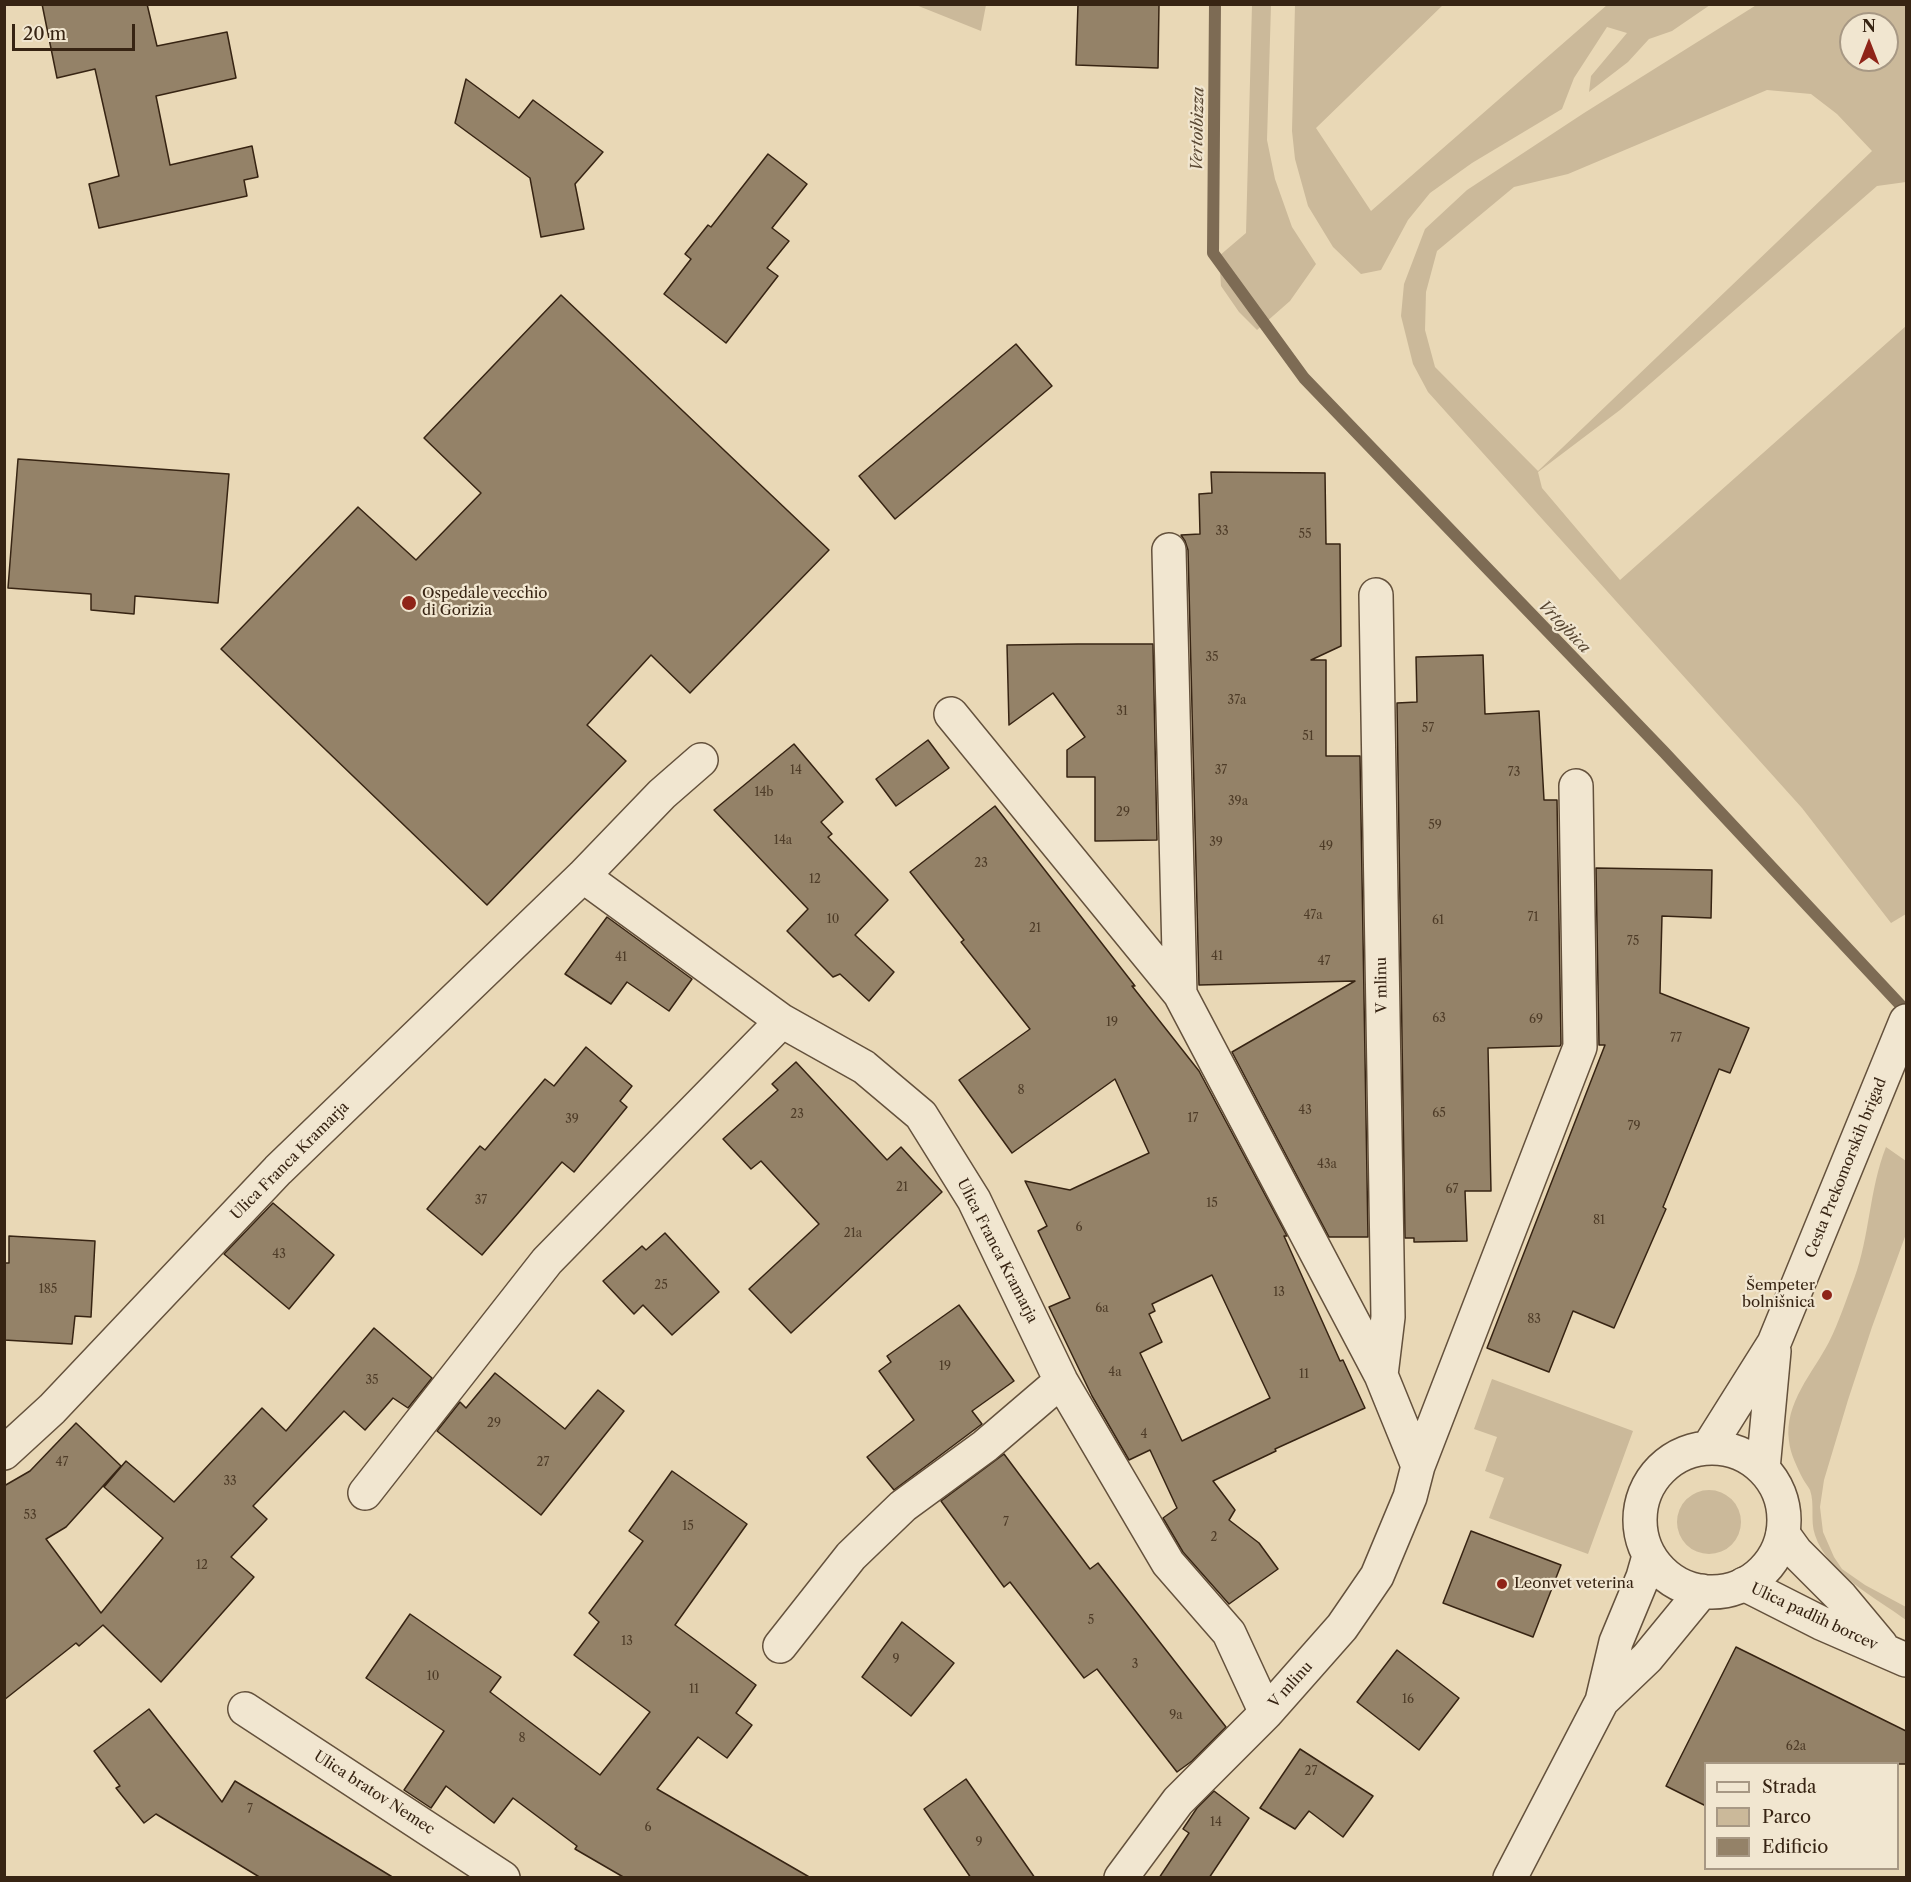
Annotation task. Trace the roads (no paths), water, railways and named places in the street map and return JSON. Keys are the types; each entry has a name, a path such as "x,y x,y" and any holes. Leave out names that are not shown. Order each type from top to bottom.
{"street":[{"name":"V mlinu","path":"1169,550 1180,994"},
{"name":"V mlinu","path":"1376,595 1388,1317 1381,1375"},
{"name":"V mlinu","path":"951,714 1180,994 1381,1375 1418,1466"},
{"name":"Ulica Franca Kramarja","path":"4,1453 52,1409 278,1170 583,876 662,794 701,760"},
{"name":"V mlinu","path":"1121,1878 1178,1801 1266,1713 1342,1627 1377,1576 1410,1497 1418,1466 1580,1047 1576,786"},
{"name":"Ulica Franca Kramarja","path":"583,876 782,1020 864,1067 921,1115 974,1200 1061,1382 1168,1563 1228,1633 1266,1713"},
{"path":"365,1493 547,1261 782,1020"},
{"name":"Cesta Prekomorskih brigad","path":"1708,1448 1774,1343 1906,1021"},
{"name":"Cesta Prekomorskih brigad","path":"1763,1469 1774,1343"},
{"path":"780,1646 851,1556 903,1506 985,1446 1061,1382"},
{"path":"1708,1448 1738,1453 1763,1469 1781,1499 1784,1516 1783,1534 1775,1554 1762,1572 1744,1584 1724,1591 1702,1592 1681,1585 1663,1573 1649,1556 1641,1537 1639,1516 1644,1495 1654,1477 1669,1462 1687,1452 1708,1448"},
{"name":"Ulica padlih borcev","path":"1783,1534 1796,1552 1896,1654"},
{"path":"1510,1878 1602,1701 1616,1642 1643,1577 1649,1556"},
{"name":"Ulica padlih borcev","path":"1744,1584 1821,1623 1896,1654"},
{"path":"1602,1701 1647,1658 1702,1592"},
{"name":"Ulica bratov Nemec","path":"245,1709 503,1878"}],"waterway":[{"name":"Vrtojbica","path":"1215,4 1213,253 1304,378 1664,752 1906,1011"}],"place":[{"name":"Ospedale vecchio di Gorizia","path":"409,603"},
{"name":"Šempeter bolnišnica","path":"1827,1295"},
{"name":"Leonvet veterina","path":"1502,1584"}],"water label":[{"name":"Vertoibizza","path":"1198,129"}]}
